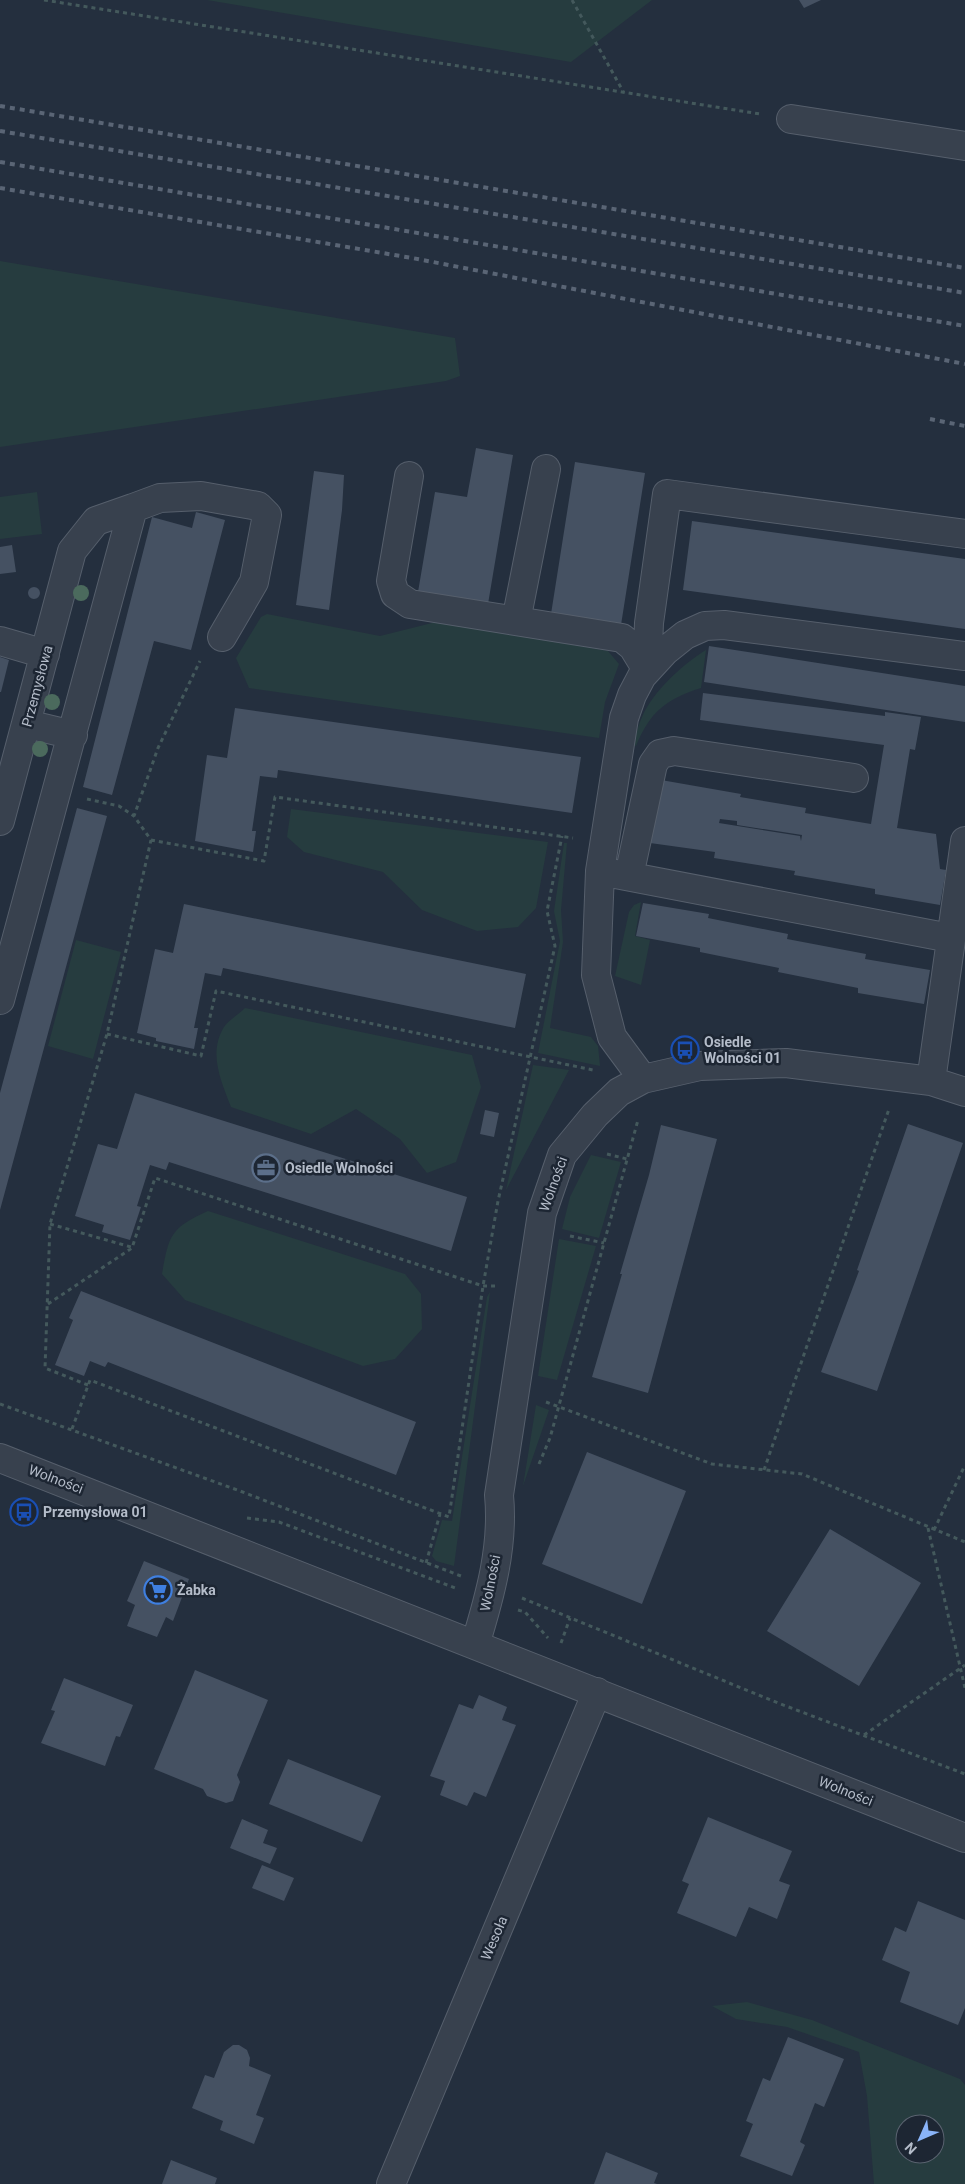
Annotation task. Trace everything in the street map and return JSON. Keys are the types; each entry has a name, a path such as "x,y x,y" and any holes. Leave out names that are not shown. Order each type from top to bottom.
{"street":[{"path":"790,119 965,146"},
{"path":"516,621 546,469"},
{"path":"410,476 392,581 395,594 410,604 622,638 633,647 646,670"},
{"path":"646,670 649,623 667,494 965,534"},
{"path":"0,1000 11,920 57,792 133,508 160,498 201,496 258,506 267,515 254,582 222,637"},
{"name":"Przemysłowa","path":"0,821 72,551 96,521 133,508"},
{"path":"643,1079 612,1037 596,975 600,871 624,718 632,695 646,670 685,635 705,626 724,625 965,656"},
{"path":"0,641 45,654"},
{"path":"27,724 72,735"},
{"path":"629,876 653,764 660,754 674,751 854,778"},
{"path":"932,1081 950,938 965,841"},
{"path":"600,871 950,938"},
{"name":"Wolności","path":"475,1645 492,1588 501,1519 499,1495 542,1213 562,1155 607,1103 619,1092 643,1079 700,1066 786,1063 932,1081 965,1092"},
{"name":"Wolności","path":"0,1458 965,1838"},
{"name":"Wesoła","path":"391,2184 597,1692"}],"path":[{"path":"44,0 790,119"},
{"path":"572,0 624,93"},
{"path":"134,816 158,748 200,659 205,651 222,637"},
{"path":"57,792 119,806 134,816 151,840 264,861 275,797 604,843"},
{"path":"72,1430 90,1380 449,1517 483,1286 498,1200 555,946 547,912 562,836"},
{"path":"88,1385 46,1368 50,1224 107,1034 151,840"},
{"path":"107,1034 201,1056 216,991 599,1071"},
{"path":"764,1470 891,1106"},
{"path":"536,1473 550,1438 640,1112"},
{"path":"602,1153 627,1159"},
{"path":"48,1304 132,1248 155,1178 483,1286 530,1284"},
{"path":"50,1224 132,1248"},
{"path":"569,1236 604,1243"},
{"path":"515,1392 558,1406 712,1464 802,1474 965,1542"},
{"path":"0,1404 469,1580"},
{"path":"934,1530 965,1465"},
{"path":"426,1563 440,1514"},
{"path":"245,1518 279,1522 466,1592"},
{"path":"928,1528 965,1688"},
{"path":"514,1595 863,1736 965,1774"},
{"path":"509,1607 525,1612 555,1645 560,1647 570,1618"},
{"path":"863,1736 965,1665"}],"green space":[{"path":"207,0 652,0 571,62"},
{"path":"0,261 455,338 460,376 446,381 0,447"},
{"path":"37,492 42,534 0,539 0,497"},
{"path":"267,614 380,636 440,621 608,651 619,664 605,702 599,738 249,688 236,658 261,617"},
{"path":"706,650 701,688 678,697 661,708 647,724 636,746 633,744 641,718 654,696 675,674"},
{"path":"291,809 548,842 536,908 518,927 477,931 422,910 383,872 304,852 287,837"},
{"path":"564,843 567,843 561,910 563,942 550,1028 591,1037 598,1046 600,1066 538,1053 560,941 554,911"},
{"path":"641,902 635,936 650,940 641,985 615,976 629,912 634,905"},
{"path":"76,940 121,952 93,1059 48,1046"},
{"path":"245,1008 472,1055 481,1087 456,1162 427,1173 400,1139 356,1109 311,1134 231,1107 220,1077 217,1047 224,1027"},
{"path":"533,1065 569,1070 506,1190"},
{"path":"591,1155 621,1162 599,1238 562,1229 570,1197"},
{"path":"208,1211 405,1274 421,1294 422,1329 395,1359 363,1366 185,1300 162,1274 167,1250 170,1241 179,1228 186,1222"},
{"path":"559,1239 596,1246 557,1380 538,1376"},
{"path":"490,1292 454,1566 436,1561 432,1556 442,1520 452,1521 487,1297"},
{"path":"536,1405 549,1410 523,1486"},
{"path":"747,2002 812,2020 960,2079 965,2085 965,2184 874,2184 867,2096 859,2052 787,2027 736,2019 712,2006"}],"building":[{"path":"799,0 821,0 804,8"},
{"path":"476,448 513,455 488,604 418,592 435,492 467,497"},
{"path":"575,462 645,473 621,625 551,614"},
{"path":"314,471 344,475 342,510 329,610 296,605"},
{"path":"196,512 225,520 191,650 154,641 112,795 83,787 152,517 192,528"},
{"path":"692,521 965,559 965,629 683,590"},
{"path":"12,545 16,572 0,574 0,547"},
{"path":"34,587 40,593 34,599 28,593"},
{"path":"709,646 965,686 965,722 704,682"},
{"path":"0,657 9,660 1,692 0,692"},
{"path":"703,693 885,716 885,712 921,717 915,750 910,749 897,828 936,834 940,869 946,870 940,905 875,894 875,889 794,875 795,871 714,858 715,852 650,843 661,780 741,794 740,797 806,808 805,813 871,824 884,745 700,720","holes":["720,819 737,821 737,825 802,835 801,841 800,836 719,823"]},
{"path":"235,708 581,757 572,813 278,770 277,778 260,776 252,831 256,831 253,852 195,841 207,755 227,758"},
{"path":"77,808 107,816 0,1210 0,1093"},
{"path":"643,903 709,914 708,918 788,934 787,939 866,954 865,959 930,970 924,1004 858,993 858,988 778,972 779,968 700,952 700,948 636,936"},
{"path":"184,904 526,974 515,1028 223,968 221,976 205,973 194,1028 198,1028 194,1049 156,1041 156,1038 137,1033 155,949 173,953"},
{"path":"135,1093 467,1197 451,1251 169,1162 166,1170 150,1165 137,1206 141,1207 130,1240 102,1232 104,1225 75,1216 98,1144 117,1149"},
{"path":"485,1110 499,1113 494,1137 480,1134"},
{"path":"908,1124 963,1143 877,1391 821,1372 859,1271 857,1270"},
{"path":"661,1125 717,1139 648,1393 592,1377 622,1274 620,1274 649,1175"},
{"path":"81,1291 416,1422 396,1475 108,1362 105,1367 90,1361 84,1376 55,1365 73,1320 69,1318"},
{"path":"587,1452 686,1491 642,1604 542,1564"},
{"path":"830,1529 921,1583 859,1686 767,1631"},
{"name":"Żabka","path":"144,1561 189,1579 173,1621 166,1617 157,1637 127,1626 135,1605 127,1601"},
{"path":"195,1670 268,1700 237,1775 240,1782 233,1801 226,1803 207,1796 203,1789 154,1769"},
{"path":"64,1678 133,1705 120,1737 116,1736 105,1766 41,1743 55,1711 51,1710"},
{"path":"479,1695 507,1707 502,1720 516,1725 486,1797 474,1792 467,1806 440,1795 445,1781 430,1776 459,1704 473,1709"},
{"path":"288,1759 381,1796 362,1842 269,1804"},
{"path":"708,1817 792,1851 779,1881 790,1885 777,1919 749,1907 736,1937 677,1913 689,1884 682,1881"},
{"path":"242,1819 268,1830 263,1843 277,1848 270,1864 230,1848"},
{"path":"262,1865 294,1878 284,1901 252,1888"},
{"path":"918,1901 965,1920 965,2008 958,2025 900,2002 910,1972 882,1960 895,1927 906,1932"},
{"path":"788,2037 844,2059 824,2107 815,2103 800,2142 805,2145 792,2176 740,2156 753,2124 746,2121 763,2078 770,2081"},
{"path":"233,2045 239,2045 247,2050 250,2058 249,2066 271,2075 256,2115 264,2118 254,2144 220,2130 223,2121 192,2108 205,2075 214,2078 224,2052"},
{"path":"606,2152 658,2173 654,2183 657,2184 594,2184"},
{"path":"171,2160 217,2178 215,2184 162,2184"}],"railway":[{"path":"0,106 965,268"},
{"path":"0,131 965,293"},
{"path":"0,162 965,326"},
{"path":"0,188 412,258 965,364"},
{"path":"930,419 965,426"}],"place":[{"name":"Osiedle Wolności 01","path":"685,1050"},
{"name":"Osiedle Wolności","path":"266,1168"},
{"name":"Przemysłowa 01","path":"24,1512"},
{"name":"Żabka","path":"158,1590"}]}
